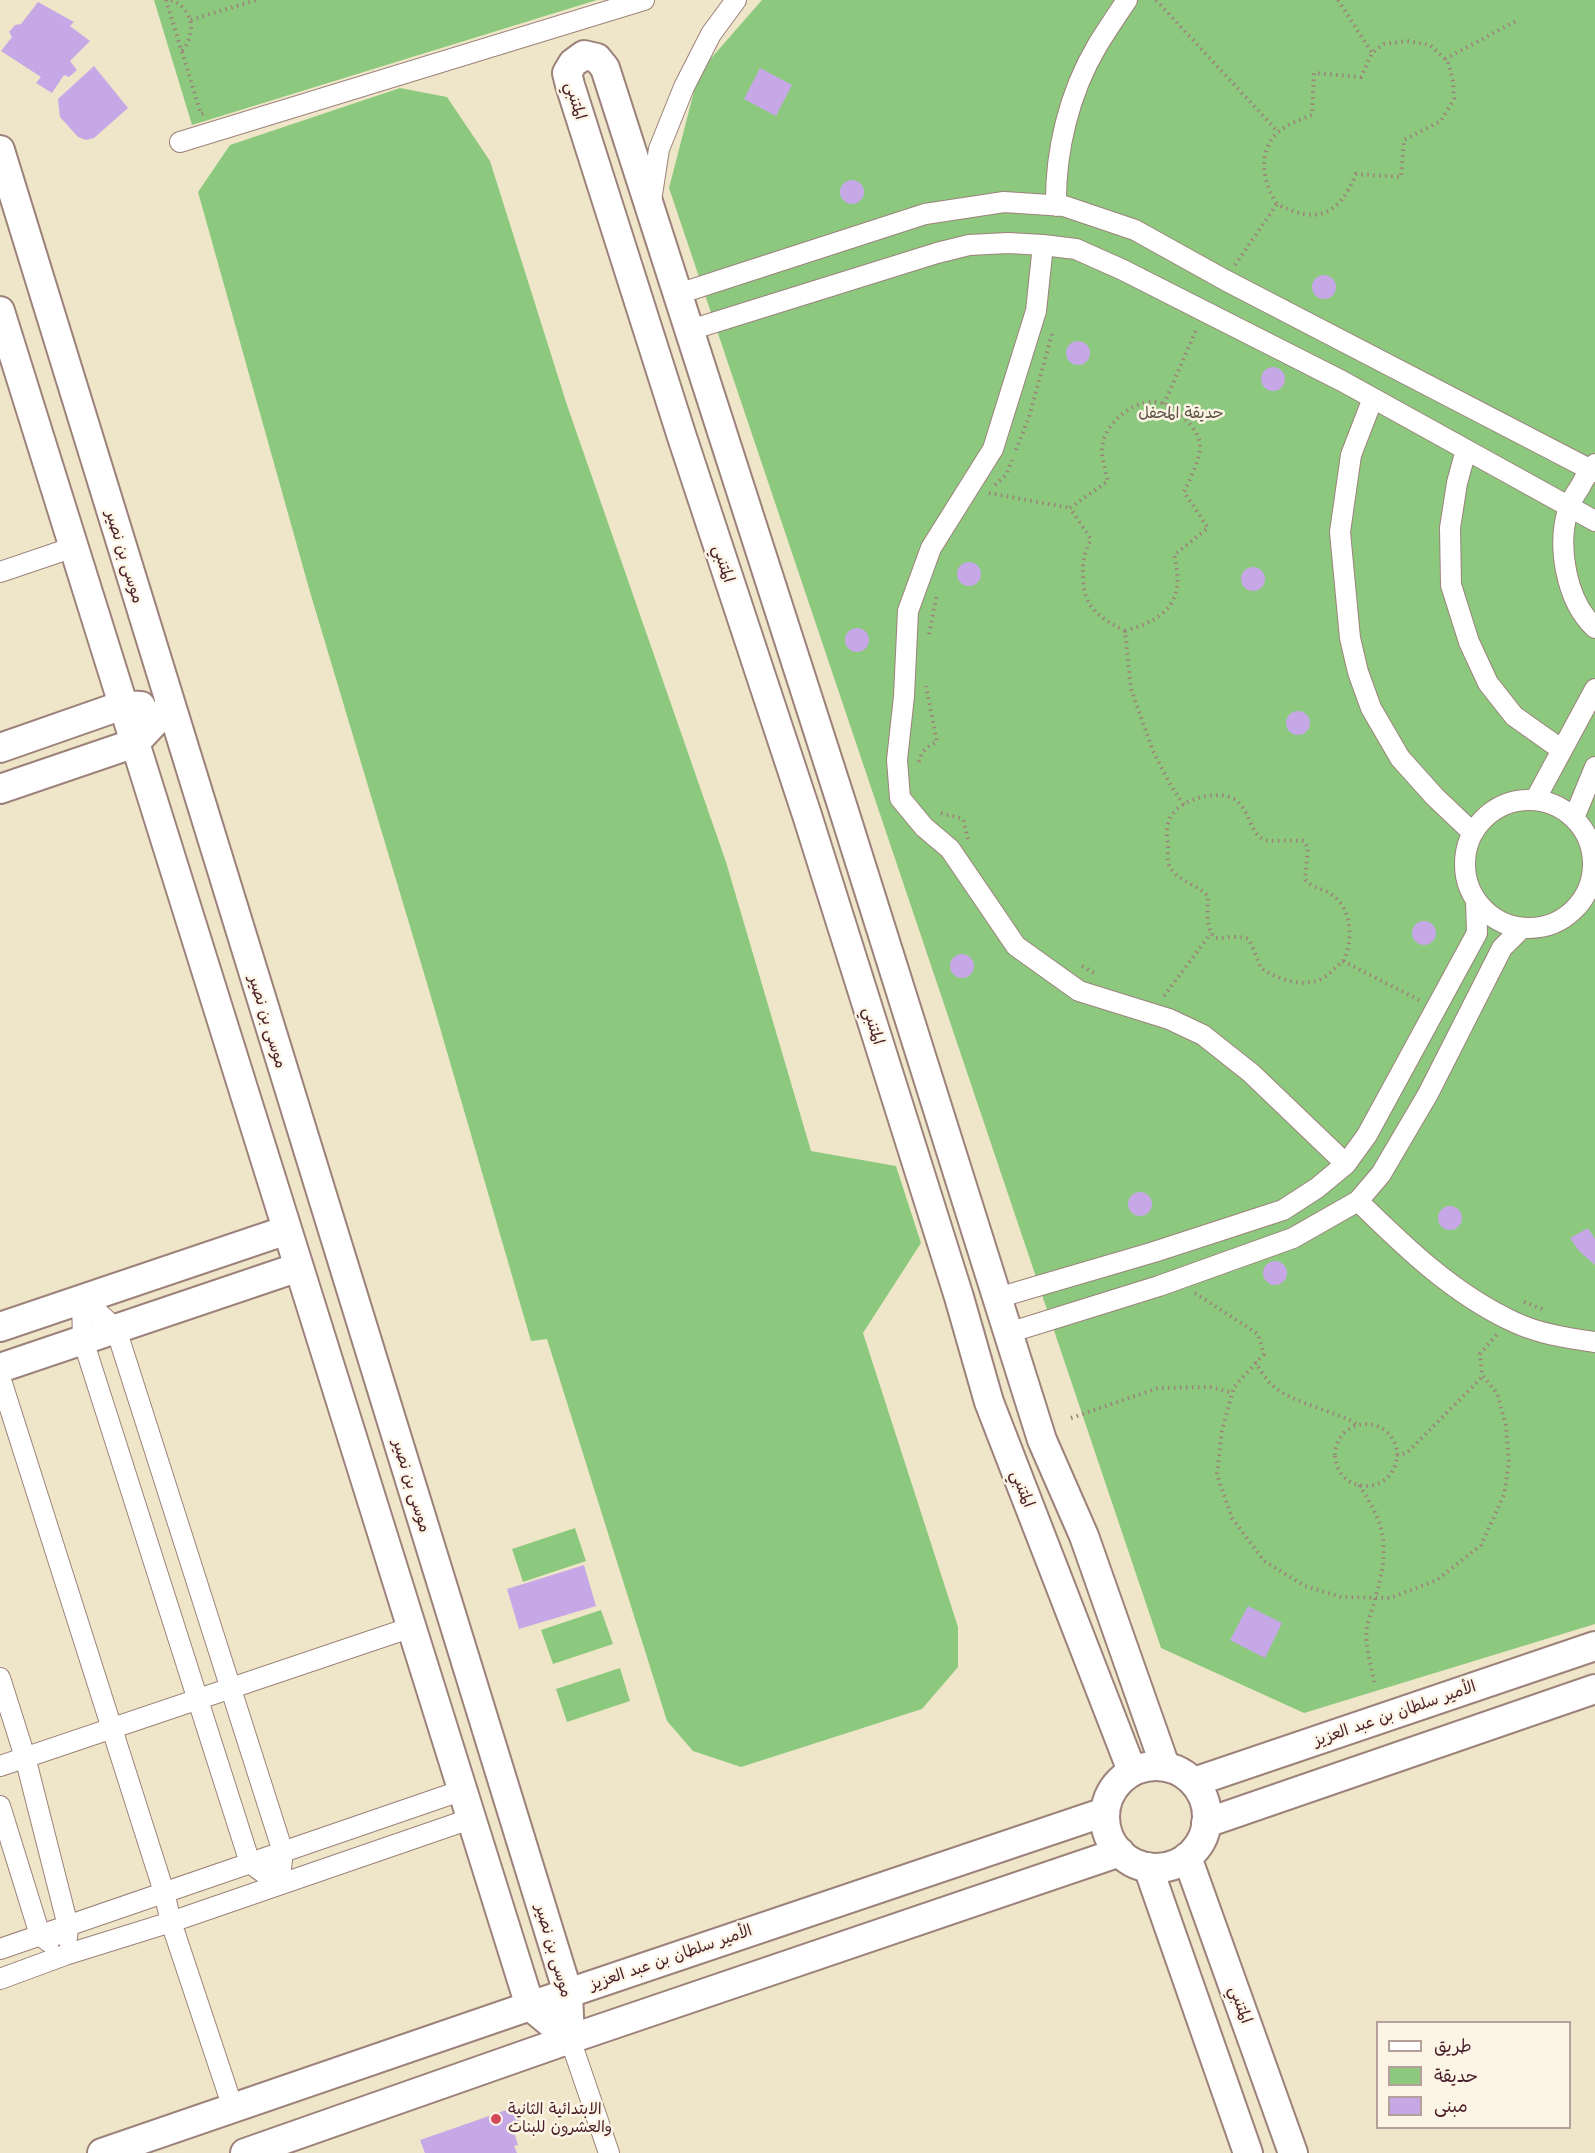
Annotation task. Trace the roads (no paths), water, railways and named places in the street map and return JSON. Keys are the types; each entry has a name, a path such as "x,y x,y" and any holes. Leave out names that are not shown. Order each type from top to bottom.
{"street":[{"path":"180,142 644,0"},
{"path":"650,207 659,149 684,87 711,34 736,0"},
{"path":"1056,206 1055,176 1064,131 1076,92 1096,48 1127,0"},
{"name":"المتنبي","path":"1132,1771 989,1402 959,1297 810,827 685,447 570,85 567,73 573,63 584,56 597,58 605,68 1041,1440 1084,1536 1165,1766"},
{"name":"موسى بن نصير","path":"0,150 568,1993 570,2039"},
{"path":"678,294 925,214 1004,202 1064,206 1136,230 1225,280 1593,469 1569,508 1563,547 1569,586 1588,621 1595,628"},
{"path":"690,330 969,245 1008,243 1076,249 1205,311 1372,398 1595,521"},
{"path":"1043,245 1036,311 993,449 931,548 908,611 904,696 897,760 900,798 924,827 950,849 1016,946 1079,991 1169,1019 1203,1035 1251,1073 1346,1164"},
{"path":"0,310 530,2006"},
{"path":"1372,398 1351,455 1340,532 1350,638 1358,672 1371,708 1400,758 1435,797 1473,833"},
{"path":"1467,450 1457,483 1450,528 1451,585 1469,642 1488,683 1514,716 1562,750"},
{"path":"0,572 74,547"},
{"path":"1535,800 1595,689"},
{"path":"0,748 123,705 170,706"},
{"path":"0,789 135,742 170,706"},
{"path":"1574,818 1593,774"},
{"path":"1535,800 1556,806 1574,818 1587,835 1593,856 1593,878 1590,898 1552,925 1530,929 1509,926 1491,916 1476,901 1466,882 1464,862 1468,841 1479,823 1495,809 1514,801 1535,800"},
{"path":"997,1298 1154,1252 1283,1210 1317,1188 1346,1164 1367,1135 1477,933 1476,901"},
{"path":"1008,1333 1174,1280 1293,1238 1358,1201 1381,1174 1428,1094 1502,948 1522,928"},
{"path":"1358,1201 1461,1293 1516,1323 1563,1338 1595,1342"},
{"path":"0,1328 82,1298 287,1230"},
{"path":"0,1368 299,1267"},
{"path":"82,1298 116,1329 283,1852 279,1884"},
{"path":"82,1298 83,1340 250,1863 279,1884"},
{"path":"0,1377 164,1893 171,1922 232,2108"},
{"path":"0,1766 412,1627"},
{"name":"الأمير سلطان بن عبد العزيز","path":"1194,1782 1595,1646"},
{"path":"0,1678 25,1757 68,1926 65,1955"},
{"path":"1206,1823 1595,1689"},
{"path":"1148,1766 1165,1766 1181,1772 1194,1782 1203,1797 1208,1813 1206,1830 1199,1845 1187,1857 1172,1865 1155,1868 1139,1865 1120,1852 1113,1844 1106,1828 1105,1812 1109,1795 1119,1781 1132,1771 1148,1766"},
{"path":"0,1949 463,1790"},
{"path":"0,1806 40,1935 65,1955"},
{"name":"الأمير سلطان بن عبد العزيز","path":"102,2153 1105,1812"},
{"path":"0,1979 470,1819"},
{"path":"245,2153 570,2039 1120,1852"},
{"name":"المتنبي","path":"1187,1857 1293,2153"},
{"path":"1148,1867 1248,2153"},
{"name":"موسى بن نصير","path":"530,2006 570,2039"},
{"path":"570,2039 609,2153"}],"place":[{"name":"الابتدائية الثانية والعشرون للبنات","path":"496,2119"}],"park label":[{"name":"حديقة المحفل","path":"1181,414"}]}
